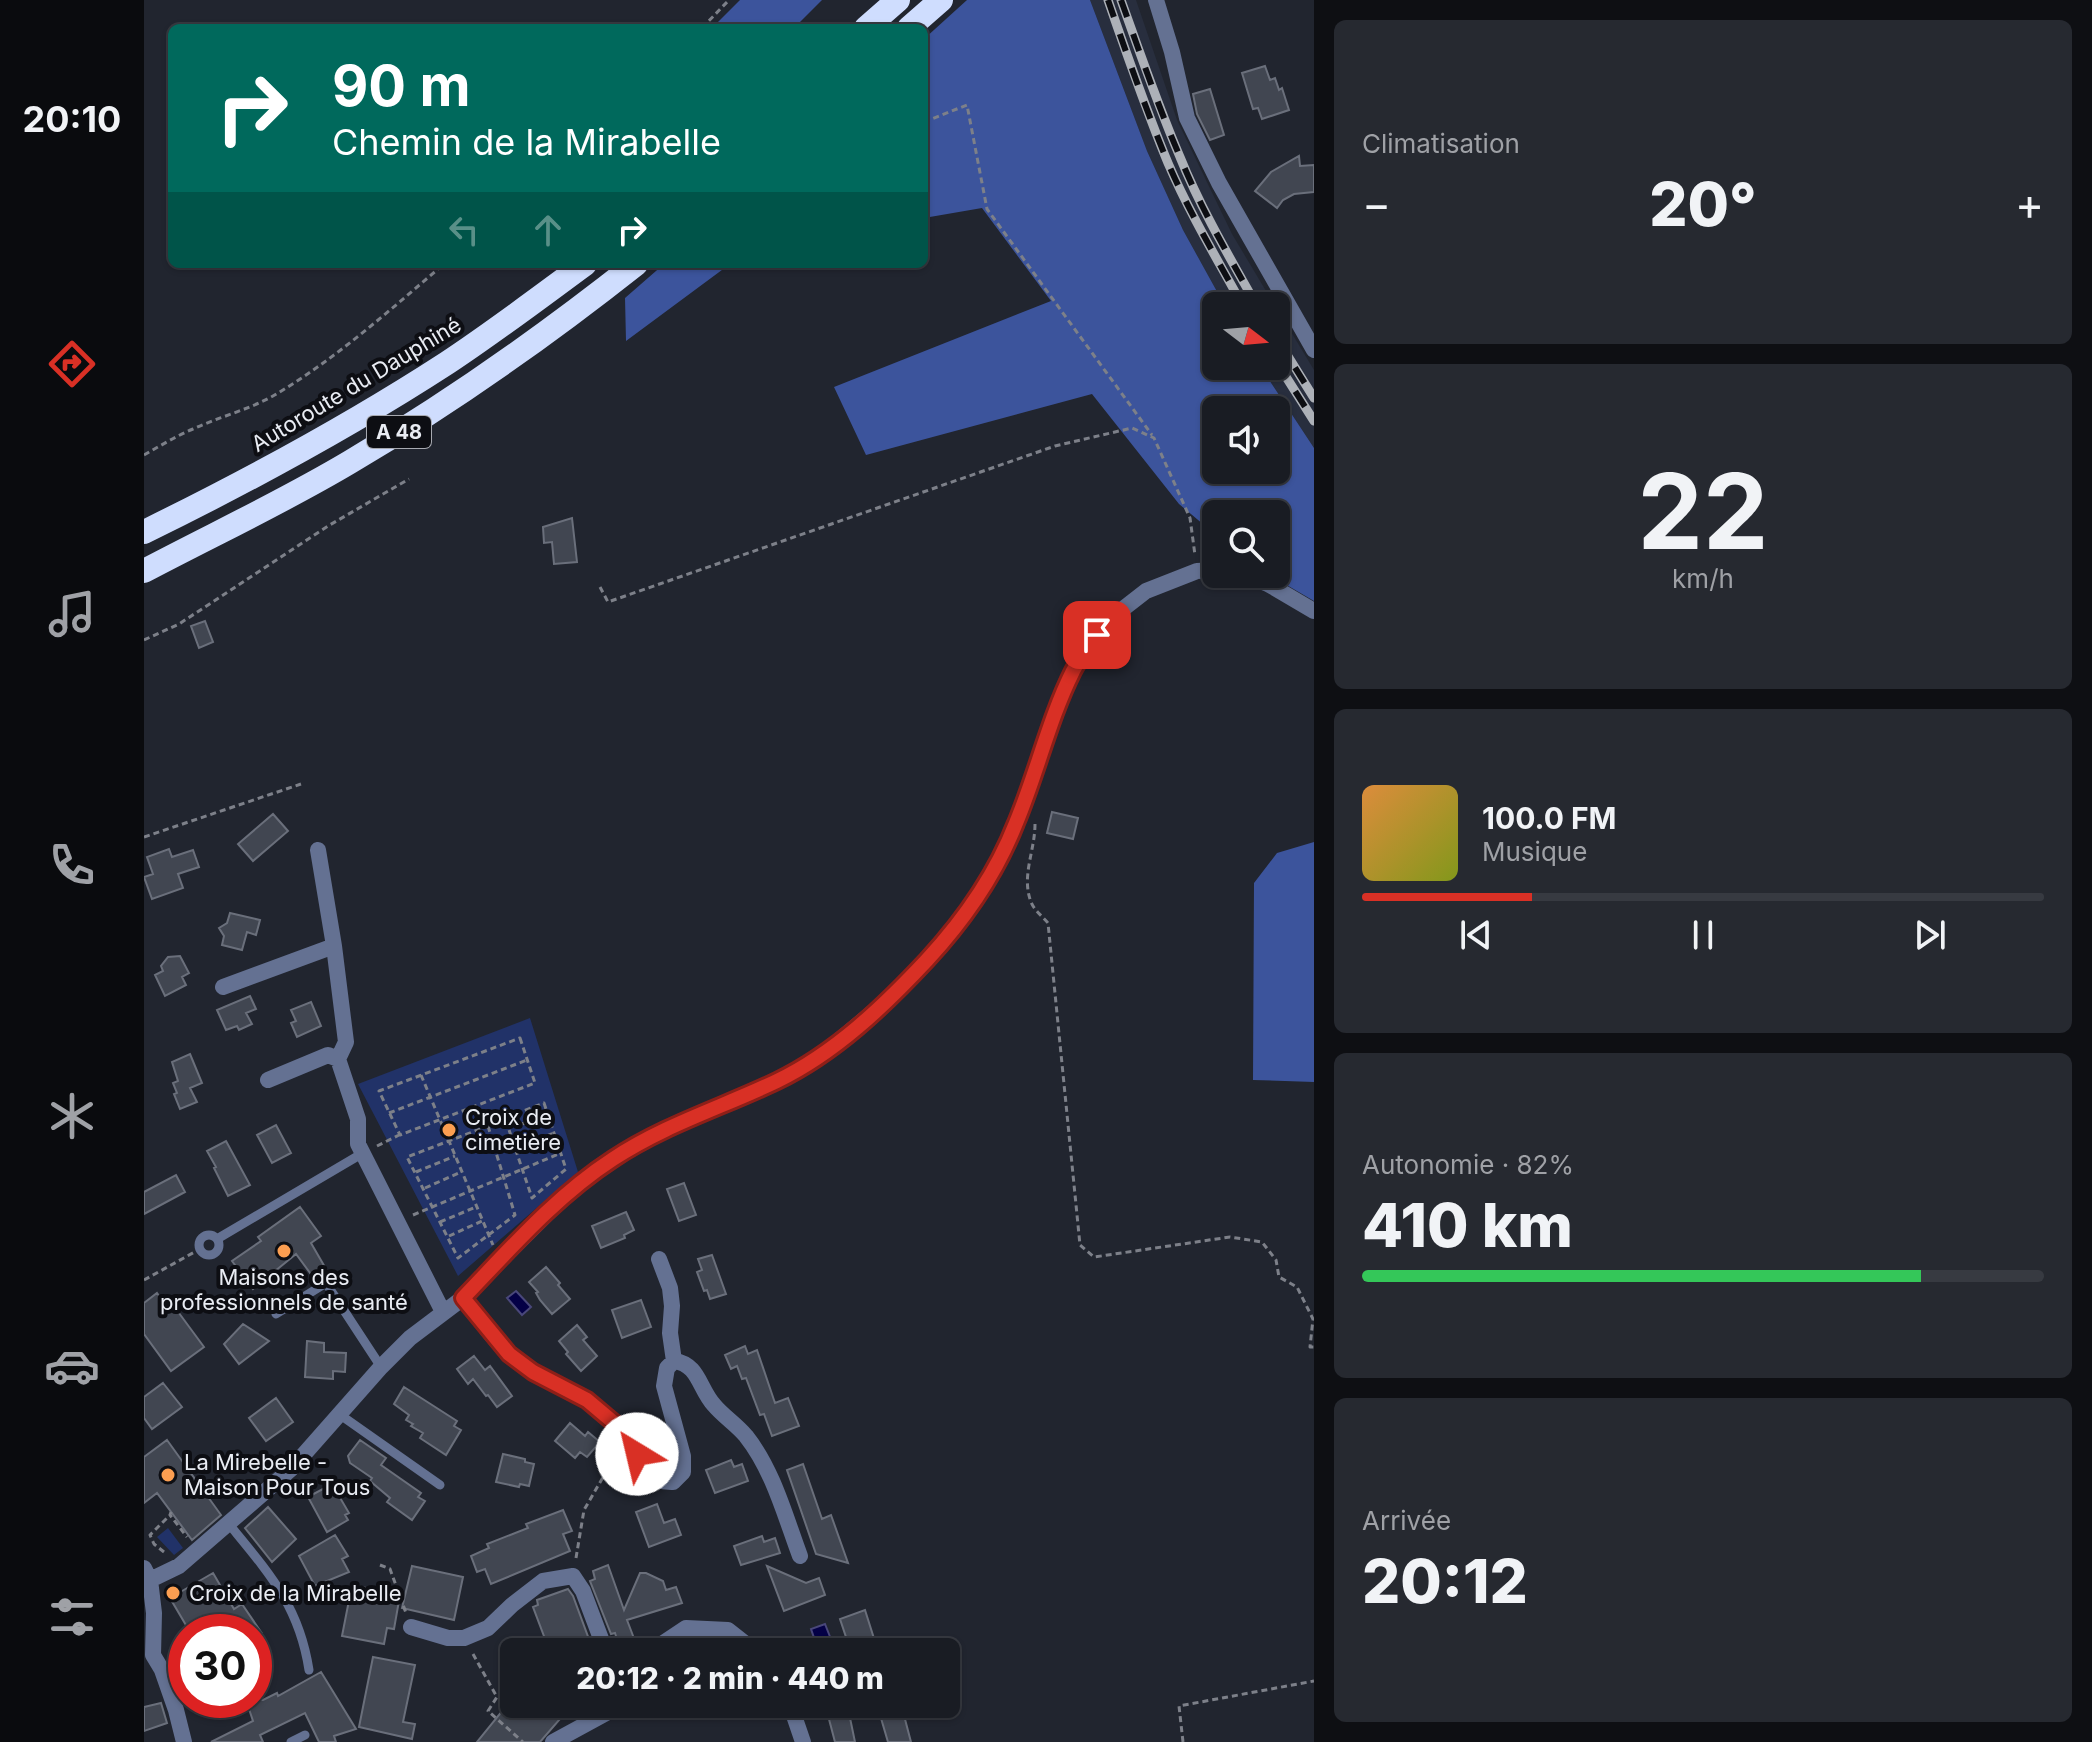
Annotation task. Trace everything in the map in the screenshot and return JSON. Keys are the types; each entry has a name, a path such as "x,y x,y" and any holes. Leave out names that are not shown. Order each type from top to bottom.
{"highway":[{"path":"871,24 898,0"},
{"path":"914,24 941,0"},
{"name":"Autoroute du Dauphiné","path":"144,532 301,451 384,402 449,361 579,268"},
{"name":"A 48","path":"144,571 288,497 417,421 509,361 631,268"}],"street":[{"path":"1156,0 1187,118 1219,183 1314,350"},
{"path":"184,1742 162,1670 149,1659 154,1613 147,1574 179,1566 291,1469 410,1338 463,1298 564,1197 613,1159 666,1130 779,1080 824,1053 889,998 928,959 966,912 993,871 1015,826 1055,712 1075,668 1097,635 1119,612 1146,591 1202,571"},
{"path":"1275,588 1314,611"},
{"path":"318,850 346,1042 338,1059 358,1119 358,1144 443,1312"},
{"path":"223,987 334,946"},
{"path":"268,1080 328,1055 338,1059"},
{"path":"659,1259 670,1288 670,1333 674,1361"},
{"path":"463,1298 509,1354 533,1372 587,1400 632,1438 647,1473 660,1483 673,1482 683,1472 683,1456 664,1386 667,1368 674,1361"},
{"path":"674,1361 683,1362 695,1370 714,1406 746,1436 770,1477 800,1556"},
{"path":"411,1627 448,1638 464,1638 488,1628 543,1581 573,1576 583,1591 601,1638"},
{"path":"671,1638 686,1628 728,1630 738,1638"},
{"path":"553,1742 597,1718"},
{"path":"795,1718 803,1742"}],"lane":[{"path":"200,1249 207,1254 213,1253 218,1246 217,1239 363,1153"},
{"path":"276,1314 326,1283 381,1367"},
{"path":"339,1414 440,1485"},
{"path":"228,1523 276,1582 293,1612 306,1649 309,1670"},
{"path":"291,1742 305,1735"}],"path":[{"path":"706,24 729,0"},
{"path":"928,120 967,105 987,209 1154,438 1190,518 1197,571"},
{"path":"144,455 191,429 277,394 326,361 439,268"},
{"path":"600,587 608,602 1055,446 1132,428 1154,438"},
{"path":"144,640 179,624 328,526 409,479"},
{"path":"144,837 301,784"},
{"path":"1035,818 1026,876 1032,904 1048,923 1080,1245 1094,1257 1230,1237 1262,1242 1276,1260 1279,1277 1297,1287 1313,1319 1310,1347 1314,1347"},
{"path":"363,1153 400,1135 535,1083 520,1038 379,1091 400,1135"},
{"path":"389,1113 527,1060"},
{"path":"421,1075 488,1235"},
{"path":"544,1103 548,1115 566,1169 532,1198 505,1118 544,1103"},
{"path":"522,1124 548,1115"},
{"path":"488,1126 515,1215 458,1258 416,1172 407,1157 488,1126"},
{"path":"528,1143 554,1133"},
{"path":"399,1222 487,1181 561,1153"},
{"path":"416,1172 455,1156"},
{"path":"425,1188 461,1172"},
{"path":"440,1222 476,1207"},
{"path":"448,1237 482,1221"},
{"path":"144,1280 200,1249"},
{"path":"573,1576 584,1510 606,1472 637,1454"},
{"path":"154,1544 150,1535 170,1514 191,1542"},
{"path":"380,1565 390,1569 411,1627"},
{"path":"464,1638 497,1697 488,1711 523,1742"},
{"path":"1183,1742 1179,1706 1314,1681"}],"shaded area":[{"path":"740,0 822,0 798,24 716,24"},
{"path":"967,0 1090,0 1147,151 1183,230 1217,292 1202,292 1202,380 1269,380 1280,396 1202,396 1202,484 1290,484 1290,412 1314,448 1314,601 1290,587 1290,500 1202,500 1202,523 1179,504 1092,394 866,455 834,387 1051,301 982,208 928,217 928,35"},
{"path":"1090,0 1136,0 1177,120 1232,234 1267,292 1217,292 1183,230 1147,151"},
{"path":"659,268 725,268 626,341 625,298"},
{"path":"1290,330 1314,370 1314,448 1290,412 1290,396 1280,396 1269,380 1290,380"},
{"path":"1314,842 1314,1082 1253,1080 1254,883 1277,853"},
{"path":"530,1018 578,1172 458,1276 358,1084"},
{"path":"516,1291 531,1307 522,1315 507,1298"},
{"path":"168,1528 183,1548 174,1555 157,1537"},
{"path":"825,1624 830,1638 814,1638 811,1629"}],"building":[{"path":"1265,66 1270,80 1275,78 1279,90 1282,88 1289,110 1262,119 1258,108 1253,109 1242,73"},
{"path":"1210,89 1224,135 1210,140 1197,114 1193,94"},
{"path":"1299,156 1300,166 1314,165 1314,192 1294,194 1277,208 1255,191 1271,172"},
{"path":"572,518 577,562 554,564 552,542 544,543 543,527"},
{"path":"205,621 213,642 199,648 191,626"},
{"path":"1052,812 1078,818 1073,839 1047,833"},
{"path":"273,814 288,831 253,861 238,844"},
{"path":"169,849 172,857 193,850 199,867 178,874 183,888 152,899 144,877 153,874 147,857"},
{"path":"230,913 260,920 256,935 247,932 242,950 222,945 224,936 219,928 227,923"},
{"path":"180,956 189,973 182,977 186,985 165,996 155,975 163,971 161,966 168,957"},
{"path":"250,996 256,1009 246,1013 252,1024 239,1030 237,1026 226,1030 217,1010"},
{"path":"311,1002 321,1026 297,1037 291,1023 296,1021 291,1010"},
{"path":"190,1054 202,1083 190,1088 197,1102 180,1109 174,1094 177,1093 173,1083 178,1081 172,1062"},
{"path":"276,1125 291,1153 272,1163 257,1135"},
{"path":"226,1141 250,1185 228,1196 207,1151"},
{"path":"176,1175 185,1192 144,1214 144,1192"},
{"path":"684,1183 696,1215 679,1221 667,1189"},
{"path":"300,1207 321,1236 311,1243 326,1269 313,1277 296,1254 253,1289 232,1261 261,1241 258,1237"},
{"path":"626,1212 634,1230 624,1235 625,1238 601,1248 592,1226"},
{"path":"712,1255 726,1294 710,1299 697,1272 702,1270 698,1259"},
{"path":"546,1267 570,1299 552,1314 529,1282"},
{"path":"157,1293 171,1312 176,1309 204,1347 171,1371 144,1334 144,1303"},
{"path":"641,1300 651,1327 622,1338 612,1310"},
{"path":"243,1324 269,1341 239,1364 224,1344"},
{"path":"577,1325 587,1337 583,1340 597,1356 581,1371 559,1341"},
{"path":"307,1341 324,1343 324,1352 346,1353 345,1372 333,1371 333,1379 305,1377"},
{"path":"745,1346 748,1354 757,1350 775,1403 788,1398 799,1426 772,1436 746,1378 742,1379 737,1366 731,1369 725,1355"},
{"path":"474,1356 485,1370 490,1366 512,1396 497,1407 473,1379 468,1384 457,1369"},
{"path":"163,1383 182,1407 152,1429 144,1418 144,1397"},
{"path":"404,1387 457,1421 454,1426 461,1430 446,1455 420,1438 423,1433 411,1426 413,1424 406,1420 409,1415 394,1404"},
{"path":"276,1398 293,1422 266,1441 249,1418"},
{"path":"570,1423 585,1436 588,1432 600,1442 587,1457 580,1452 575,1458 555,1441"},
{"name":"La Mirebelle - Maison Pour Tous","path":"167,1440 221,1515 192,1540 157,1493 144,1503 144,1457"},
{"path":"360,1440 386,1458 381,1465 421,1493 418,1497 425,1501 412,1520 387,1502 390,1498 370,1481 372,1478 350,1463 348,1456"},
{"path":"503,1454 534,1464 529,1486 496,1482"},
{"path":"731,1460 734,1467 742,1464 748,1481 715,1493 706,1470"},
{"path":"803,1464 822,1519 831,1515 848,1563 816,1554 787,1470"},
{"path":"332,1484 349,1513 345,1515 348,1520 327,1532 308,1497"},
{"path":"657,1504 664,1523 675,1519 681,1535 649,1547 636,1512"},
{"path":"268,1507 296,1539 272,1562 245,1528"},
{"path":"563,1510 572,1531 563,1534 570,1551 491,1584 485,1569 477,1572 471,1556 489,1548 487,1544"},
{"path":"335,1535 348,1556 342,1559 349,1572 315,1586 299,1556"},
{"path":"762,1536 764,1542 775,1538 780,1553 741,1565 734,1546"},
{"path":"608,1565 624,1610 640,1573 663,1581 666,1590 676,1587 682,1603 627,1620 634,1638 617,1638 615,1633 611,1634 590,1581 595,1579 593,1571"},
{"path":"412,1566 463,1577 454,1620 402,1608"},
{"path":"767,1566 806,1583 819,1578 825,1595 784,1611"},
{"path":"213,1573 234,1609 242,1604 249,1614 179,1614 170,1598"},
{"path":"352,1585 400,1595 394,1629 387,1628 384,1644 342,1636"},
{"path":"568,1589 589,1638 545,1638 533,1607 538,1605 537,1600"},
{"path":"865,1610 874,1638 846,1638 840,1619"},
{"path":"373,1657 415,1665 403,1722 415,1724 412,1739 359,1727"},
{"path":"321,1672 356,1729 334,1736 336,1742 319,1742 305,1713 260,1735 263,1742 211,1742 253,1721 252,1718 272,1718 272,1696 277,1693 278,1696"},
{"path":"161,1703 167,1723 144,1731 144,1707"},
{"path":"500,1714 500,1718 561,1718 540,1742 477,1742"},
{"path":"829,1718 850,1718 855,1742 835,1742"},
{"path":"881,1718 905,1718 911,1742 888,1742"}],"railway":[{"path":"1108,0 1168,163 1235,292"},
{"path":"1121,0 1188,176 1249,292"},
{"path":"1290,359 1314,398"},
{"path":"1288,380 1314,421"}],"place":[{"name":"Croix de cimetière","path":"449,1130"},
{"name":"Maisons des professionnels de santé","path":"284,1251"},
{"name":"La Mirebelle - Maison Pour Tous","path":"168,1475"},
{"name":"Croix de la Mirabelle","path":"173,1593"}],"route":[{"path":"637,1454 632,1438 587,1400 533,1372 509,1354 463,1298 564,1197 613,1159 654,1135 779,1080 824,1053 879,1007 928,959 966,912 993,871 1015,826 1055,712 1075,668 1097,635"}]}
